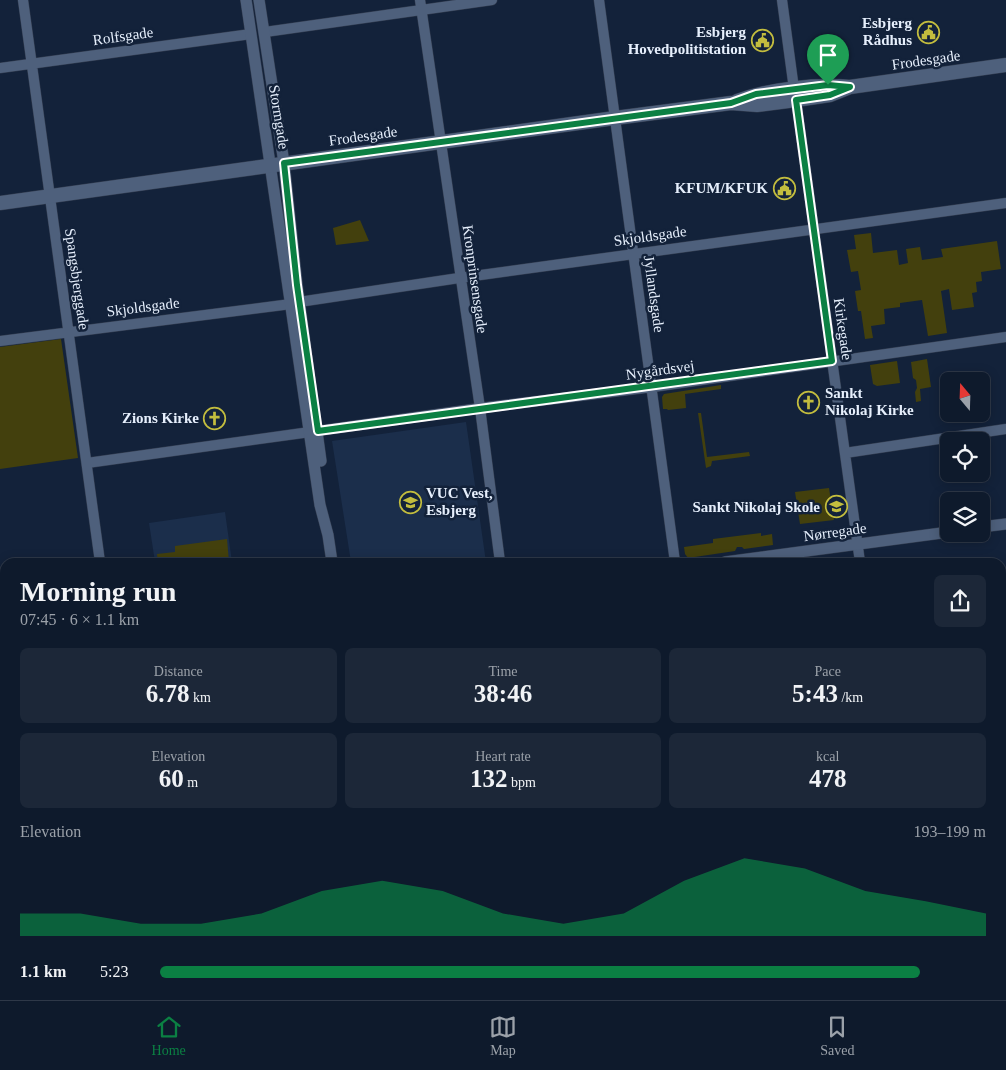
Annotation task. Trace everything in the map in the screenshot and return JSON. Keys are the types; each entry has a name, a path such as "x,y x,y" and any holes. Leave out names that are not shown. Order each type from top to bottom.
{"main road":[{"name":"Frodesgade","path":"0,203 615,118 731,103 757,105 795,95 830,95 850,87 1006,65"}],"street":[{"name":"Spangsbjerggade","path":"23,0 99,558"},
{"name":"Stormgade","path":"246,0 250,34 277,164"},
{"name":"Stormgade","path":"259,0 277,164 314,432 320,505 328,535 331,558"},
{"path":"264,32 420,5 492,0"},
{"name":"Jyllandsgade","path":"599,0 653,387 674,558"},
{"name":"Kirkegade","path":"782,0 860,558"},
{"name":"Kronprinsensgade","path":"420,5 459,278 480,408 499,558"},
{"name":"Rolfsgade","path":"0,68 250,34"},
{"name":"Skjoldsgade","path":"0,341 295,303 459,278 1006,203"},
{"name":"Nygårdsvej","path":"86,464 480,408 653,387 1006,337"},
{"path":"845,453 1006,430"},
{"path":"990,526 1006,524"},
{"name":"Nørregade","path":"755,558 940,533"}],"shaded area":[{"path":"360,220 369,241 336,245 333,228"},
{"path":"871,233 873,253 897,250 899,265 908,263 906,249 920,247 922,260 943,257 941,249 997,241 1001,269 981,272 982,281 976,282 977,292 972,293 974,307 952,310 949,289 941,291 947,333 928,336 922,300 900,303 900,307 884,309 885,324 871,326 873,338 865,339 861,311 858,311 855,291 861,290 858,271 851,272 847,250 856,249 854,235"},
{"path":"61,339 78,458 0,469 0,347"},
{"path":"927,359 931,387 920,389 921,401 916,402 916,380 913,378 911,362"},
{"path":"897,361 900,383 877,386 873,384 870,365"},
{"path":"721,385 721,389 685,394 686,408 663,409 662,397 664,394"},
{"path":"698,413 701,413 707,457 749,452 750,456 712,461 711,466 706,468"},
{"name":"VUC Vest, Esbjerg","path":"466,422 485,558 350,558 332,441"},
{"path":"829,488 834,520 800,524 795,492"},
{"path":"225,512 231,558 154,558 149,523"},
{"path":"761,533 761,536 772,534 773,545 744,549 737,547 735,551 688,558 685,554 684,547 713,543 713,539"},
{"path":"227,539 229,558 158,558 157,554 175,552 175,546"}],"place":[{"name":"Esbjerg Rådhus","path":"928,32"},
{"name":"Esbjerg Hovedpolitistation","path":"762,41"},
{"name":"KFUM/KFUK","path":"784,188"},
{"name":"Sankt Nikolaj Kirke","path":"809,402"},
{"name":"Zions Kirke","path":"215,418"},
{"name":"VUC Vest, Esbjerg","path":"410,502"},
{"name":"Sankt Nikolaj Skole","path":"836,507"}],"route":[{"path":"828,85 850,87 830,95 796,100 832,361 653,387 480,408 318,431 297,285 284,163 731,103 756,94 828,85"}]}
